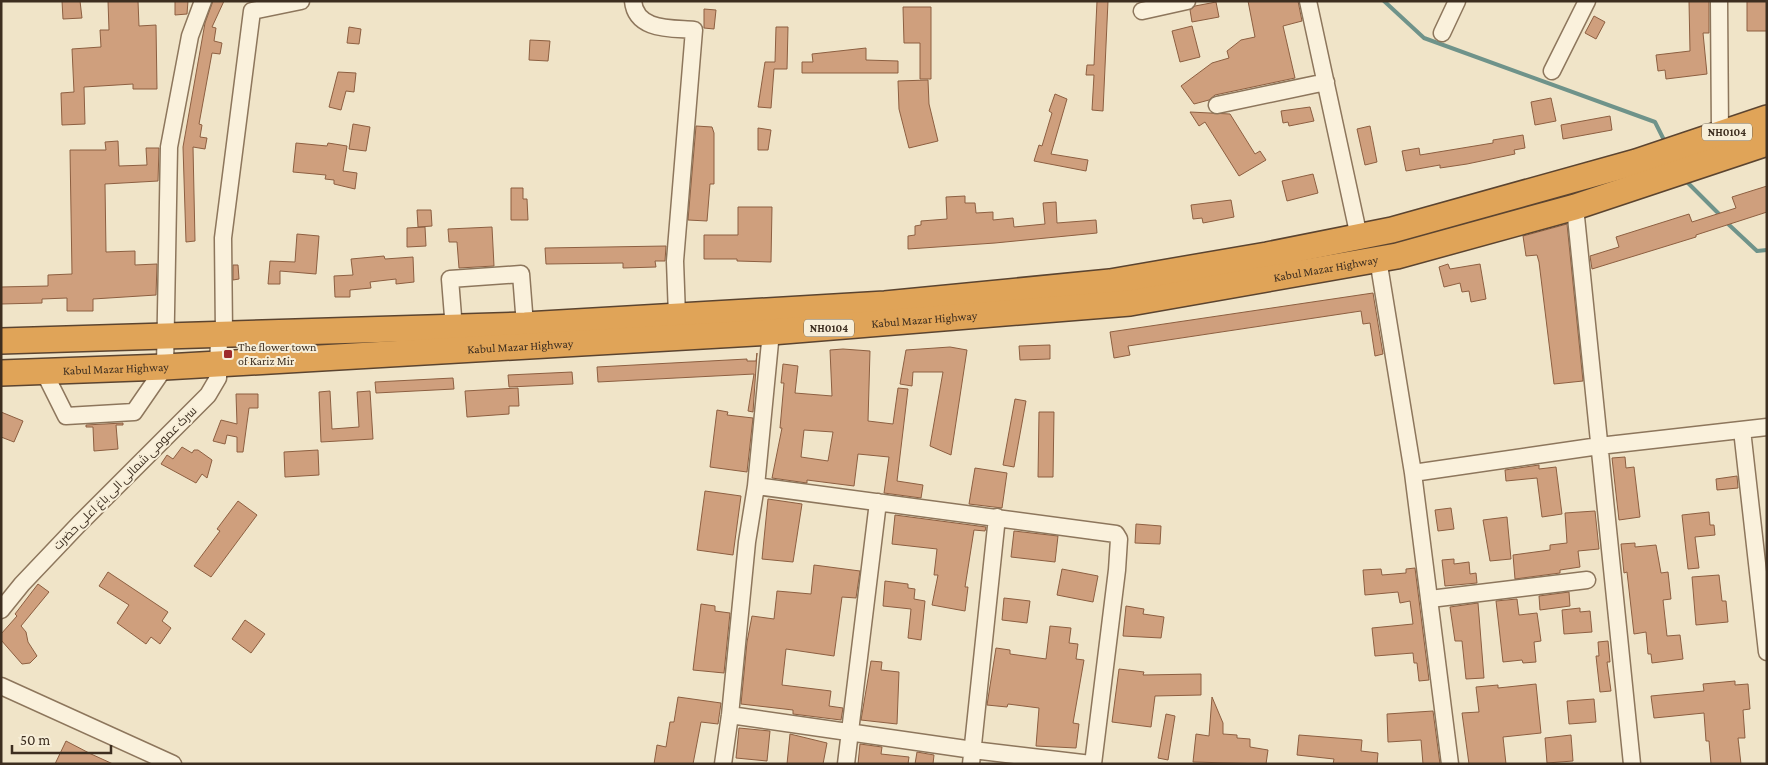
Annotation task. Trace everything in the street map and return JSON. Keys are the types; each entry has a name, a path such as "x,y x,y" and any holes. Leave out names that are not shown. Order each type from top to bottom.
{"highway":[{"name":"Kabul Mazar Highway","path":"1690,157 1720,134 1767,118"},
{"name":"Kabul Mazar Highway","path":"677,326 771,332 996,304 1110,282 1267,256 1359,237 1552,187 1639,173 1690,157 1767,143"},
{"name":"Kabul Mazar Highway","path":"1,373 220,364 526,336 677,326 885,304 1130,303 1388,258 1567,210 1639,173"},
{"path":"1552,187 1567,210"},
{"path":"1388,258 1392,230"},
{"name":"Kabul Mazar Highway","path":"1,341 454,329 526,336"}],"street":[{"path":"44,372 66,416 134,412 165,367 169,147 190,36 203,1"},
{"name":"سرک عمومی شمالی الی باغ اعلی حضرت","path":"1,610 22,584 79,524 208,395 218,378 222,334 223,238 252,11 301,1"},
{"path":"633,1 641,20 654,27 694,30 676,261 677,326"},
{"path":"1142,11 1187,1"},
{"path":"1308,1 1359,237"},
{"path":"1442,33 1457,1"},
{"path":"1552,71 1587,1"},
{"path":"1719,1 1720,134"},
{"path":"1217,105 1326,82"},
{"path":"1567,210 1599,446 1632,764"},
{"path":"1388,258 1450,764"},
{"path":"454,329 450,279 521,274 526,336"},
{"path":"723,764 730,715 747,542 756,486 771,332"},
{"path":"1413,473 1599,446 1767,427"},
{"path":"1742,430 1767,652"},
{"path":"730,715 850,732 972,757 1092,764 1119,539 1116,534 997,516 756,486"},
{"path":"846,764 861,657 878,502"},
{"path":"972,757 997,516"},
{"path":"1430,599 1587,580"},
{"path":"1,686 172,764"}],"building":[{"path":"62,1 80,1 82,18 63,19"},
{"path":"108,1 138,1 139,26 156,25 157,89 133,89 133,84 84,87 85,124 62,125 61,93 74,92 72,49 101,47 100,30 109,30"},
{"path":"175,1 188,1 187,14 175,15"},
{"path":"213,1 224,1 212,27 216,28 214,41 222,43 220,54 212,53 199,124 202,125 200,137 207,138 205,149 193,147 195,241 186,242 183,147 205,23"},
{"path":"1097,1 1108,1 1103,111 1092,110 1094,75 1086,75 1087,65 1094,65"},
{"path":"1248,1 1298,1 1302,21 1283,26 1295,78 1215,95 1209,100 1194,104 1181,86 1212,63 1229,58 1227,51 1241,40 1255,37"},
{"path":"1689,1 1709,1 1709,33 1703,33 1707,74 1666,79 1665,70 1658,71 1656,55 1690,51"},
{"path":"1747,1 1767,1 1767,31 1747,31"},
{"path":"1216,2 1219,17 1192,22 1190,10 1195,6"},
{"path":"903,7 931,7 931,79 920,79 920,43 904,43"},
{"path":"704,9 716,10 714,29 704,28"},
{"path":"1594,16 1605,22 1596,39 1585,33"},
{"path":"1192,26 1200,57 1180,62 1172,31"},
{"path":"349,27 361,29 359,44 347,43"},
{"path":"776,27 788,27 787,69 774,69 771,108 758,107 765,62 775,62"},
{"path":"530,40 550,41 548,61 529,60"},
{"path":"866,48 866,60 898,61 898,73 802,73 802,62 813,62 812,54"},
{"path":"338,72 356,73 354,92 346,91 341,110 329,107"},
{"path":"928,80 929,104 938,141 909,148 899,109 898,81"},
{"path":"1055,94 1067,99 1051,154 1088,160 1086,171 1034,161 1039,145 1042,146 1052,113 1049,111"},
{"path":"1551,98 1556,121 1535,125 1531,102"},
{"path":"1310,107 1314,121 1289,126 1288,122 1283,123 1281,111"},
{"path":"1190,112 1230,114 1255,154 1260,151 1266,160 1239,176 1205,122 1199,126"},
{"path":"1610,116 1612,130 1563,139 1561,125"},
{"path":"353,124 370,127 366,151 349,149"},
{"path":"696,126 712,127 714,133 714,184 710,184 707,221 688,220"},
{"path":"1370,126 1377,162 1365,165 1357,129"},
{"path":"758,128 771,130 768,150 758,150"},
{"path":"1523,135 1525,148 1514,150 1515,154 1467,164 1440,168 1440,165 1406,171 1402,151 1419,148 1420,155 1493,143 1493,140"},
{"path":"118,141 119,166 147,165 146,148 159,148 158,181 105,184 106,252 135,251 135,265 157,264 156,295 93,299 93,311 67,311 67,298 42,299 42,303 1,304 1,287 48,286 48,275 72,274 70,150 106,150 105,142"},
{"path":"296,143 327,146 328,143 347,146 343,171 357,173 355,189 334,184 334,180 325,179 326,175 293,172"},
{"path":"1313,174 1318,193 1287,201 1282,181"},
{"path":"1767,186 1767,212 1696,235 1696,237 1592,269 1590,256 1619,247 1616,237 1689,214 1692,222 1736,208 1732,197"},
{"path":"511,188 523,188 523,199 527,199 528,220 511,220"},
{"path":"965,196 965,203 975,203 976,213 993,212 993,220 1013,218 1014,227 1045,224 1043,203 1056,202 1057,223 1096,220 1097,233 908,249 908,236 915,235 915,226 921,225 921,221 947,219 946,197"},
{"path":"1231,200 1234,217 1203,223 1202,218 1193,219 1191,205"},
{"path":"738,207 772,207 771,262 704,259 704,235 738,235"},
{"path":"417,210 431,210 432,226 418,227"},
{"path":"1567,224 1583,381 1554,384 1539,262 1537,255 1526,256 1523,236"},
{"path":"425,227 426,246 407,247 407,228"},
{"path":"492,227 494,266 459,268 457,242 449,242 448,229"},
{"path":"297,234 319,236 316,274 280,271 280,284 268,284 270,261 295,262"},
{"path":"666,246 665,261 655,261 656,267 623,268 623,263 546,264 545,248"},
{"path":"384,256 385,259 413,257 414,282 396,284 396,279 370,282 371,288 350,290 350,297 335,297 334,276 353,275 351,259"},
{"path":"1448,264 1450,269 1480,264 1486,299 1471,302 1469,291 1462,292 1460,283 1444,287 1439,267"},
{"path":"233,265 238,265 239,279 233,280"},
{"path":"1373,293 1383,354 1375,356 1370,323 1363,324 1361,311 1128,346 1130,355 1114,358 1110,332"},
{"path":"1050,345 1050,359 1020,360 1019,346"},
{"path":"950,347 967,350 951,455 930,446 943,372 913,372 912,386 900,384 906,350"},
{"path":"830,350 870,351 868,421 893,424 898,388 908,389 897,481 923,485 921,498 884,493 889,457 858,454 854,486 807,480 807,483 772,478 782,428 780,428 784,383 781,383 783,364 798,366 795,393 832,396","holes":["804,430 833,432 828,461 801,457"]},
{"path":"757,353 753,412 748,411 754,374 598,382 597,367 747,359 747,361 756,361"},
{"path":"572,372 573,384 509,387 508,375"},
{"path":"453,378 454,389 376,393 375,382"},
{"path":"518,388 519,406 509,406 509,414 467,417 465,391"},
{"path":"330,391 332,429 359,427 357,392 370,391 373,439 321,442 319,392"},
{"path":"236,394 258,394 258,408 249,408 243,452 237,452 237,437 227,435 225,444 213,441 221,420 237,424"},
{"path":"1015,399 1026,401 1014,467 1003,465"},
{"path":"717,410 728,412 727,415 753,418 747,472 710,467"},
{"path":"1,412 23,421 14,442 1,437"},
{"path":"1039,412 1054,412 1053,477 1038,477"},
{"path":"123,423 123,425 116,425 118,449 94,451 93,427 86,427 86,425"},
{"path":"182,447 192,453 194,450 198,450 212,460 207,478 202,474 196,483 161,464 167,455 173,459"},
{"path":"318,450 319,475 285,477 284,452"},
{"path":"1625,457 1626,468 1634,467 1640,517 1619,520 1612,458"},
{"path":"1539,465 1539,469 1556,467 1562,514 1542,517 1537,478 1506,481 1505,470"},
{"path":"975,468 1007,473 1002,508 969,504"},
{"path":"1737,476 1738,488 1717,490 1716,479"},
{"path":"705,491 741,496 733,555 697,550"},
{"path":"768,499 802,504 793,562 762,559"},
{"path":"238,501 257,515 211,577 194,566 220,531 217,529"},
{"path":"1451,508 1454,529 1438,531 1435,510"},
{"path":"1595,511 1599,549 1578,551 1580,567 1560,570 1560,573 1515,579 1513,555 1550,550 1550,545 1567,543 1565,513"},
{"path":"1709,512 1710,525 1714,525 1715,535 1695,537 1699,568 1688,569 1682,515"},
{"path":"895,515 986,527 985,531 974,530 965,587 968,587 965,611 932,605 938,575 934,575 937,549 892,544"},
{"path":"1507,517 1511,559 1490,561 1483,520"},
{"path":"1136,524 1161,526 1160,544 1135,543"},
{"path":"1014,531 1058,536 1055,562 1011,557"},
{"path":"1635,543 1635,547 1656,545 1661,573 1668,572 1671,599 1663,600 1667,636 1680,635 1683,659 1652,663 1651,654 1648,654 1646,632 1634,634 1627,572 1624,573 1621,544"},
{"path":"1454,559 1454,564 1469,562 1470,574 1476,573 1477,583 1445,586 1442,560"},
{"path":"814,565 860,571 856,598 842,597 834,656 786,649 782,685 831,691 829,706 843,708 841,720 793,714 793,710 741,704 747,642 752,616 774,619 777,591 811,594"},
{"path":"1415,568 1429,680 1419,681 1417,663 1414,663 1413,653 1375,656 1372,628 1413,624 1410,601 1400,603 1398,592 1365,595 1363,570 1381,569 1382,575 1406,573 1406,569"},
{"path":"1062,569 1098,576 1093,602 1057,595"},
{"path":"108,572 168,612 162,621 171,628 160,644 151,637 146,644 117,623 129,605 99,586"},
{"path":"1719,575 1722,601 1726,601 1728,622 1696,625 1692,577"},
{"path":"885,581 908,584 908,588 915,589 914,599 925,601 921,640 908,638 911,609 883,606"},
{"path":"38,584 49,592 21,626 26,632 28,642 37,656 30,663 22,664 1,640 1,634 17,616 15,614"},
{"path":"1569,592 1570,606 1540,610 1539,596"},
{"path":"1004,598 1030,601 1027,623 1002,620"},
{"path":"1517,599 1519,615 1537,613 1541,641 1534,642 1536,662 1523,663 1522,660 1503,662 1496,601"},
{"path":"1478,603 1484,678 1466,679 1462,641 1455,641 1450,607"},
{"path":"701,604 715,606 715,611 730,613 724,673 693,670"},
{"path":"1126,606 1144,609 1143,614 1164,617 1161,638 1123,636"},
{"path":"1580,608 1580,612 1590,611 1592,632 1564,634 1562,610"},
{"path":"245,620 265,634 251,653 232,639"},
{"path":"1050,626 1071,628 1069,643 1078,644 1076,659 1084,660 1073,723 1079,724 1076,748 1036,746 1039,708 1008,704 1007,707 987,705 996,648 1010,650 1010,654 1046,659"},
{"path":"1608,641 1610,662 1607,662 1611,691 1600,692 1596,656 1599,656 1598,642"},
{"path":"871,661 882,662 881,670 899,672 897,724 861,720"},
{"path":"1119,669 1144,672 1143,675 1201,674 1201,695 1155,696 1151,727 1112,722"},
{"path":"1735,681 1735,685 1748,684 1750,709 1743,710 1745,738 1738,738 1741,764 1711,764 1709,741 1706,741 1704,713 1654,718 1651,696 1704,691 1703,684"},
{"path":"1536,684 1541,733 1503,737 1506,764 1469,764 1462,713 1479,712 1476,687 1498,685 1498,688"},
{"path":"678,697 721,703 718,724 701,722 693,764 654,764 657,745 666,747 670,722 674,722"},
{"path":"1212,697 1223,723 1223,734 1237,735 1237,738 1250,739 1250,747 1268,750 1266,764 1193,762 1196,734 1209,736"},
{"path":"1594,699 1596,722 1569,724 1567,701"},
{"path":"1433,711 1440,764 1423,764 1421,740 1388,742 1387,714"},
{"path":"1166,714 1175,716 1168,760 1158,758"},
{"path":"739,728 770,731 767,761 736,758"},
{"path":"790,734 827,743 823,764 787,764"},
{"path":"1299,735 1362,740 1361,751 1378,753 1377,764 1333,764 1334,759 1297,755"},
{"path":"1571,735 1573,761 1547,763 1545,738"},
{"path":"66,741 91,754 113,764 55,764"},
{"path":"860,744 882,747 881,754 909,757 908,764 858,764"},
{"path":"917,752 934,755 933,764 915,764"}],"waterway":[{"path":"1384,1 1424,38 1655,122 1665,142"},
{"path":"1685,180 1722,217"},
{"path":"1726,222 1757,251 1767,250"}],"place":[{"name":"The flower town of Kariz Mir","path":"228,354"}]}
